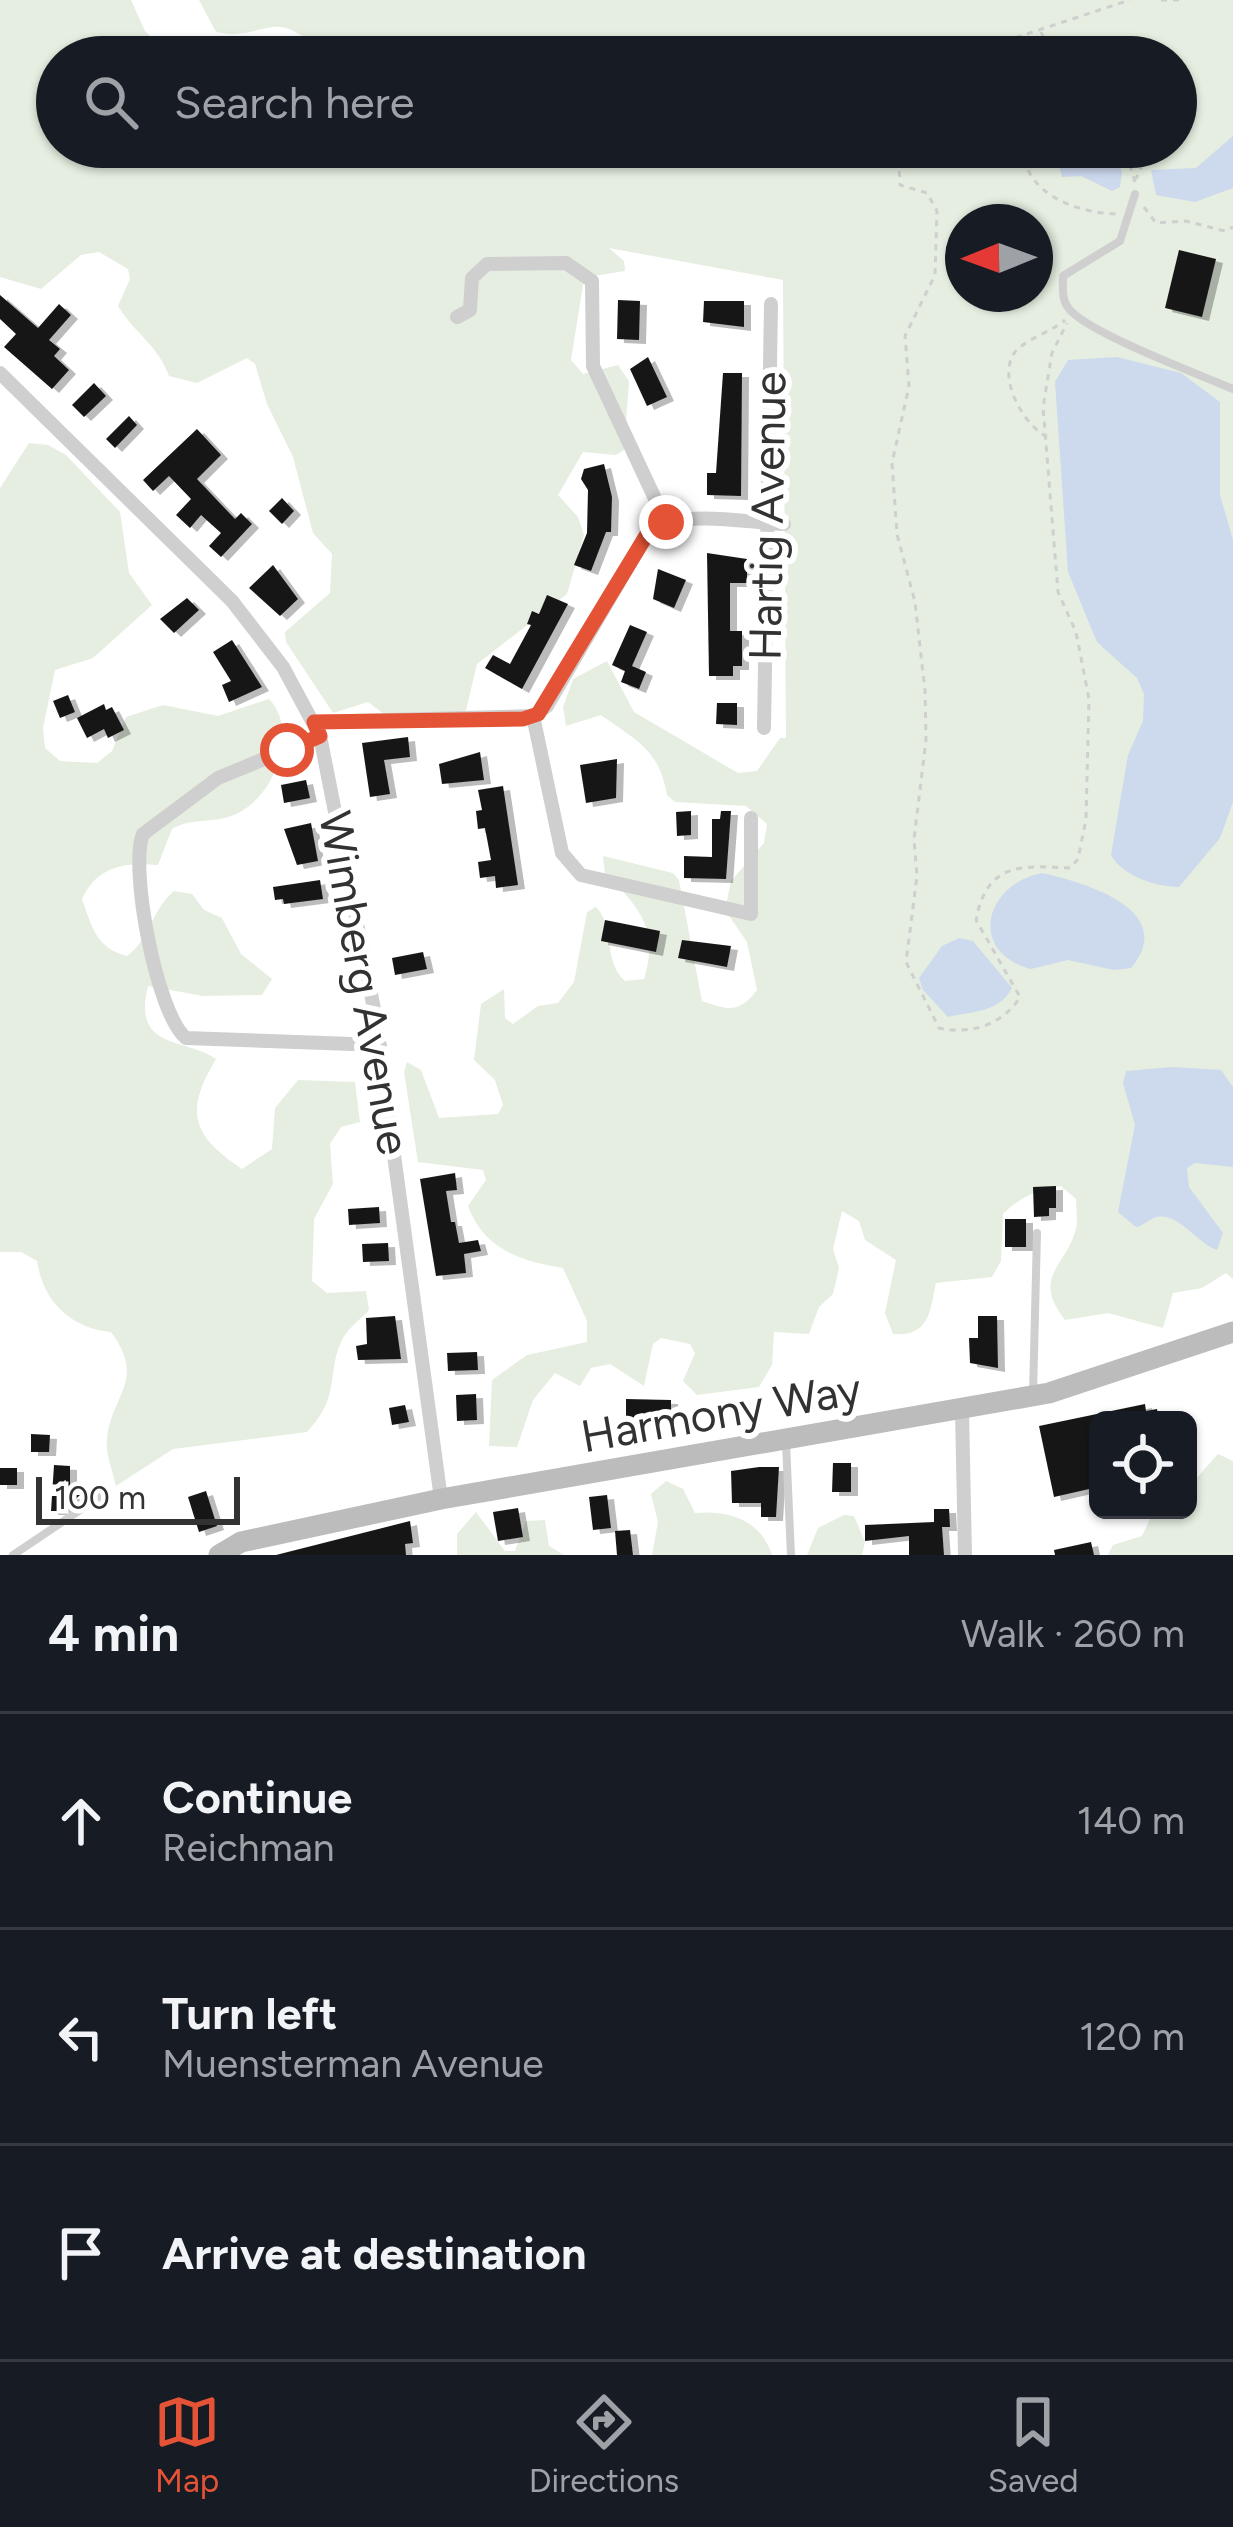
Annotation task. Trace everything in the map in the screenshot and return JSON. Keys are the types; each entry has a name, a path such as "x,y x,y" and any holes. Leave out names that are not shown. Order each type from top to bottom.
{"street":[{"path":"457,317 470,310 472,278 487,264 566,263 586,273 596,291 589,327 593,366 658,505 672,520"},
{"name":"Hartig Avenue","path":"764,728 771,304"},
{"name":"Wimberg Avenue","path":"0,373 232,602 283,667 317,729 380,1046 441,1499"},
{"path":"380,1046 186,1038 173,1024 150,940 138,851 143,835 185,798 317,729 533,716 547,706 646,536 672,520 784,524"},
{"path":"533,716 562,853 572,870 751,914 751,818"},
{"name":"Harmony Way","path":"219,1555 441,1499 1033,1396 1202,1347 1233,1333"},
{"path":"962,1410 965,1555"}],"lane":[{"path":"1135,194 1120,241 1064,276 1062,297 1072,313 1233,389"},
{"path":"1033,1396 1037,1233"},
{"path":"786,1440 791,1555"},
{"path":"13,1555 101,1496"}],"path":[{"path":"1023,36 1130,0"},
{"path":"1161,0 1185,0"},
{"path":"1040,31 1042,36"},
{"path":"899,168 900,185 927,193 937,211 935,275 905,336 909,386 892,463 897,534 915,602 925,691 926,740 914,839 917,876 906,962 923,1005 939,1028 949,1030 982,1028 1020,997 1016,981 976,920 991,889 1006,872 1029,863 1071,868 1083,842 1089,699 1076,632 1058,592 1044,380 1072,313"},
{"path":"1026,168 1041,192 1093,212 1127,212"},
{"path":"1136,179 1135,194 1156,223 1186,221 1225,231 1233,227"},
{"path":"1047,437 1019,407 1010,366 1016,350 1072,313"}],"shaded area":[{"path":"0,0 131,0 150,36 36,36 36,168 1197,168 1197,36 301,36 281,27 233,34 216,32 199,0 1233,0 1233,1279 1226,1273 1202,1288 1173,1293 1163,1328 1108,1313 1065,1320 1055,1305 1051,1282 1076,1229 1076,1199 1061,1186 1053,1187 1030,1195 1003,1214 1001,1261 992,1277 936,1283 921,1327 893,1334 885,1313 896,1260 865,1240 859,1221 842,1211 833,1249 839,1268 833,1294 819,1307 809,1334 774,1332 772,1365 759,1387 697,1395 683,1381 695,1353 690,1344 661,1338 653,1344 644,1386 610,1364 591,1368 580,1386 555,1373 533,1400 517,1447 489,1446 492,1380 527,1355 587,1342 587,1321 563,1268 506,1251 475,1221 468,1206 486,1180 483,1170 418,1162 404,1072 407,1062 421,1070 439,1118 498,1114 503,1105 495,1080 474,1060 481,1004 504,989 505,1018 513,1024 538,1006 558,1003 574,982 587,912 596,907 606,924 618,973 625,981 644,979 649,947 643,920 605,874 603,856 673,873 679,880 702,1001 732,1008 757,990 747,942 725,910 731,881 764,843 767,824 746,806 675,802 667,795 652,756 636,740 601,715 566,726 563,707 573,679 607,661 634,712 738,773 757,771 780,738 786,738 783,280 609,248 624,261 625,271 588,277 583,285 571,360 583,374 618,365 629,381 624,450 616,455 583,452 558,495 578,517 584,535 567,594 477,664 466,710 459,716 384,714 368,702 333,713 286,642 285,632 330,593 332,554 313,533 293,457 267,404 255,364 247,358 197,383 169,376 159,356 118,306 130,279 128,269 99,252 81,255 41,289 0,277"},
{"path":"29,443 48,445 66,455 120,512 129,573 152,605 93,658 55,670 43,728 45,748 60,761 97,763 112,751 126,717 163,705 218,716 269,699 282,730 282,747 269,783 244,810 172,829 158,865 113,868 96,879 82,899 92,927 108,948 127,956 174,891 192,894 204,910 222,918 241,954 272,979 262,995 203,996 148,986 145,1007 154,1031 216,1059 200,1094 198,1121 225,1157 242,1169 272,1149 275,1108 298,1080 355,1082 360,1122 341,1127 330,1144 333,1184 314,1219 312,1281 327,1293 366,1291 369,1310 342,1340 318,1419 307,1432 173,1449 116,1486 107,1444 127,1376 121,1349 111,1332 83,1325 61,1310 45,1288 37,1261 21,1252 0,1252 0,488"},
{"path":"1218,1454 1233,1461 1233,1555 1108,1555 1113,1545 1142,1536 1150,1519 1197,1519 1197,1478"},
{"path":"666,1481 683,1489 695,1513 720,1513 752,1526 772,1555 652,1555 658,1522 651,1494"},
{"path":"476,1512 505,1551 515,1551 526,1521 545,1520 549,1546 564,1555 457,1555 457,1534"},
{"path":"844,1515 854,1516 865,1542 862,1555 807,1555 818,1528"}],"water":[{"path":"1233,136 1233,188 1195,202 1156,195 1151,170 1197,167"},
{"path":"1060,168 1120,168 1122,172 1120,187 1112,191 1081,176 1062,177"},
{"path":"1117,357 1181,373 1220,402 1220,495 1233,540 1233,802 1220,838 1179,887 1141,879 1111,855 1128,755 1143,721 1144,694 1137,678 1097,642 1068,572 1055,382 1068,360"},
{"path":"1042,873 1101,891 1135,914 1143,930 1143,947 1131,968 1114,970 1068,960 1031,969 998,948 991,934 997,904 1007,890"},
{"path":"959,938 973,941 1012,988 992,1007 948,1017 923,990 919,978 942,946"},
{"path":"1221,1070 1233,1087 1233,1167 1195,1163 1187,1168 1189,1187 1223,1233 1217,1250 1171,1218 1154,1218 1136,1227 1118,1212 1135,1125 1123,1083 1126,1071"}],"building":[{"path":"1179,250 1216,259 1202,317 1165,308"},
{"path":"0,295 38,328 59,304 71,315 49,340 60,349 54,356 69,370 52,389 4,347 16,334 0,319"},
{"path":"618,300 640,301 639,340 617,339"},
{"path":"704,301 744,301 744,327 703,322"},
{"path":"648,357 667,397 647,406 630,369"},
{"path":"723,373 742,373 741,496 707,495 707,473 716,473"},
{"path":"94,383 106,396 84,417 72,405"},
{"path":"129,416 137,425 115,448 106,439"},
{"path":"197,429 221,455 197,479 235,519 241,513 252,524 221,557 209,546 221,533 201,515 190,528 176,515 191,499 169,476 153,491 143,480"},
{"path":"604,464 612,497 611,532 606,532 591,571 574,565 587,533 588,490 581,479 584,469"},
{"path":"282,498 294,511 282,524 269,511"},
{"path":"707,553 747,559 747,583 730,583 730,631 742,631 742,666 733,666 733,676 709,676"},
{"path":"273,565 298,599 280,616 249,588"},
{"path":"658,569 686,580 674,608 653,599"},
{"path":"547,595 568,604 522,689 485,668 493,655 510,664 531,625 527,624 532,611 539,614"},
{"path":"187,598 199,610 174,633 160,619"},
{"path":"630,625 647,632 632,666 646,672 639,689 621,682 625,671 612,665"},
{"path":"232,640 262,687 229,702 222,685 231,681 213,652"},
{"path":"68,695 75,712 60,718 53,701"},
{"path":"717,703 737,703 737,725 716,724"},
{"path":"104,704 106,710 112,707 124,730 108,738 104,729 87,738 77,718"},
{"path":"408,737 410,757 384,760 390,794 370,797 362,743"},
{"path":"480,752 484,780 442,784 439,764"},
{"path":"617,759 616,798 586,803 580,765"},
{"path":"306,780 310,798 284,803 281,785"},
{"path":"503,786 518,885 496,888 495,876 480,878 478,862 491,860 485,828 478,829 476,811 482,810 478,790"},
{"path":"691,811 691,835 677,836 676,812"},
{"path":"721,811 731,811 726,879 684,878 684,856 712,857 712,819 720,819"},
{"path":"311,823 318,861 297,865 284,829"},
{"path":"320,880 323,899 284,904 283,899 275,900 273,887"},
{"path":"605,920 660,931 656,952 601,941"},
{"path":"682,940 731,946 727,967 678,958"},
{"path":"423,952 427,969 395,975 392,958"},
{"path":"455,1173 457,1190 446,1191 451,1222 455,1222 459,1243 478,1240 481,1251 464,1254 466,1273 436,1276 420,1179"},
{"path":"1056,1186 1056,1208 1049,1208 1049,1216 1034,1217 1033,1187"},
{"path":"379,1207 380,1223 349,1225 348,1209"},
{"path":"1005,1219 1026,1219 1026,1247 1005,1247"},
{"path":"388,1243 389,1261 363,1262 362,1244"},
{"path":"395,1316 401,1359 358,1360 356,1346 367,1344 366,1318"},
{"path":"978,1316 997,1316 998,1368 970,1363 969,1338 978,1338"},
{"path":"477,1352 478,1370 448,1371 447,1353"},
{"path":"476,1394 477,1420 457,1421 456,1395"},
{"path":"626,1399 671,1400 671,1427 626,1431"},
{"path":"1145,1404 1146,1411 1111,1411"},
{"path":"405,1405 409,1422 392,1425 389,1408"},
{"path":"1089,1416 1089,1489 1054,1497 1039,1426"},
{"path":"31,1434 50,1435 49,1452 31,1452"},
{"path":"833,1463 851,1463 851,1492 832,1492"},
{"path":"54,1465 70,1466 70,1495 80,1495 63,1511 51,1511"},
{"path":"779,1467 776,1517 761,1517 761,1503 732,1503 731,1471"},
{"path":"0,1468 17,1468 17,1485 0,1485"},
{"path":"206,1491 217,1526 199,1532 188,1497"},
{"path":"607,1495 611,1528 593,1530 589,1497"},
{"path":"518,1508 523,1537 498,1541 493,1512"},
{"path":"934,1509 949,1509 950,1527 942,1527 944,1555 909,1555 909,1536 865,1541 865,1525 934,1522"},
{"path":"410,1521 413,1543 405,1544 406,1555 276,1555"},
{"path":"630,1530 633,1555 617,1555 615,1531"},
{"path":"1091,1542 1094,1555 1055,1555 1054,1550"}],"route":[{"path":"287,750 320,736 314,722 523,719 538,714 610,603 646,536 666,522"}]}
